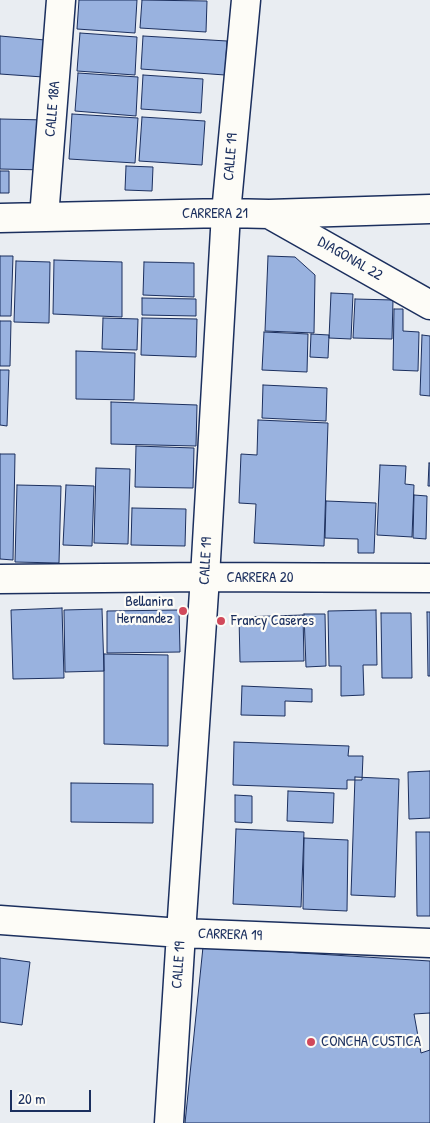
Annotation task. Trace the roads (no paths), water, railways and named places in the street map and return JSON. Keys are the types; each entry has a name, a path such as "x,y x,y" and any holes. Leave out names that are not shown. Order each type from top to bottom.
{"street":[{"name":"CALLE 18A","path":"44,217 61,0"},
{"name":"CALLE 19","path":"169,1123 205,577 226,212 246,0"},
{"name":"CARRERA 21","path":"0,218 226,212 269,214 430,209"},
{"name":"DIAGONAL 22","path":"269,214 430,305"},
{"name":"CARRERA 20","path":"0,579 205,577 430,578"},
{"name":"CARRERA 19","path":"0,920 181,933 430,943"}],"place":[{"name":"Bellanira Hernandez","path":"183,611"},
{"name":"Francy Caseres","path":"221,621"},
{"name":"CONCHA CUSTICA","path":"311,1042"}]}
